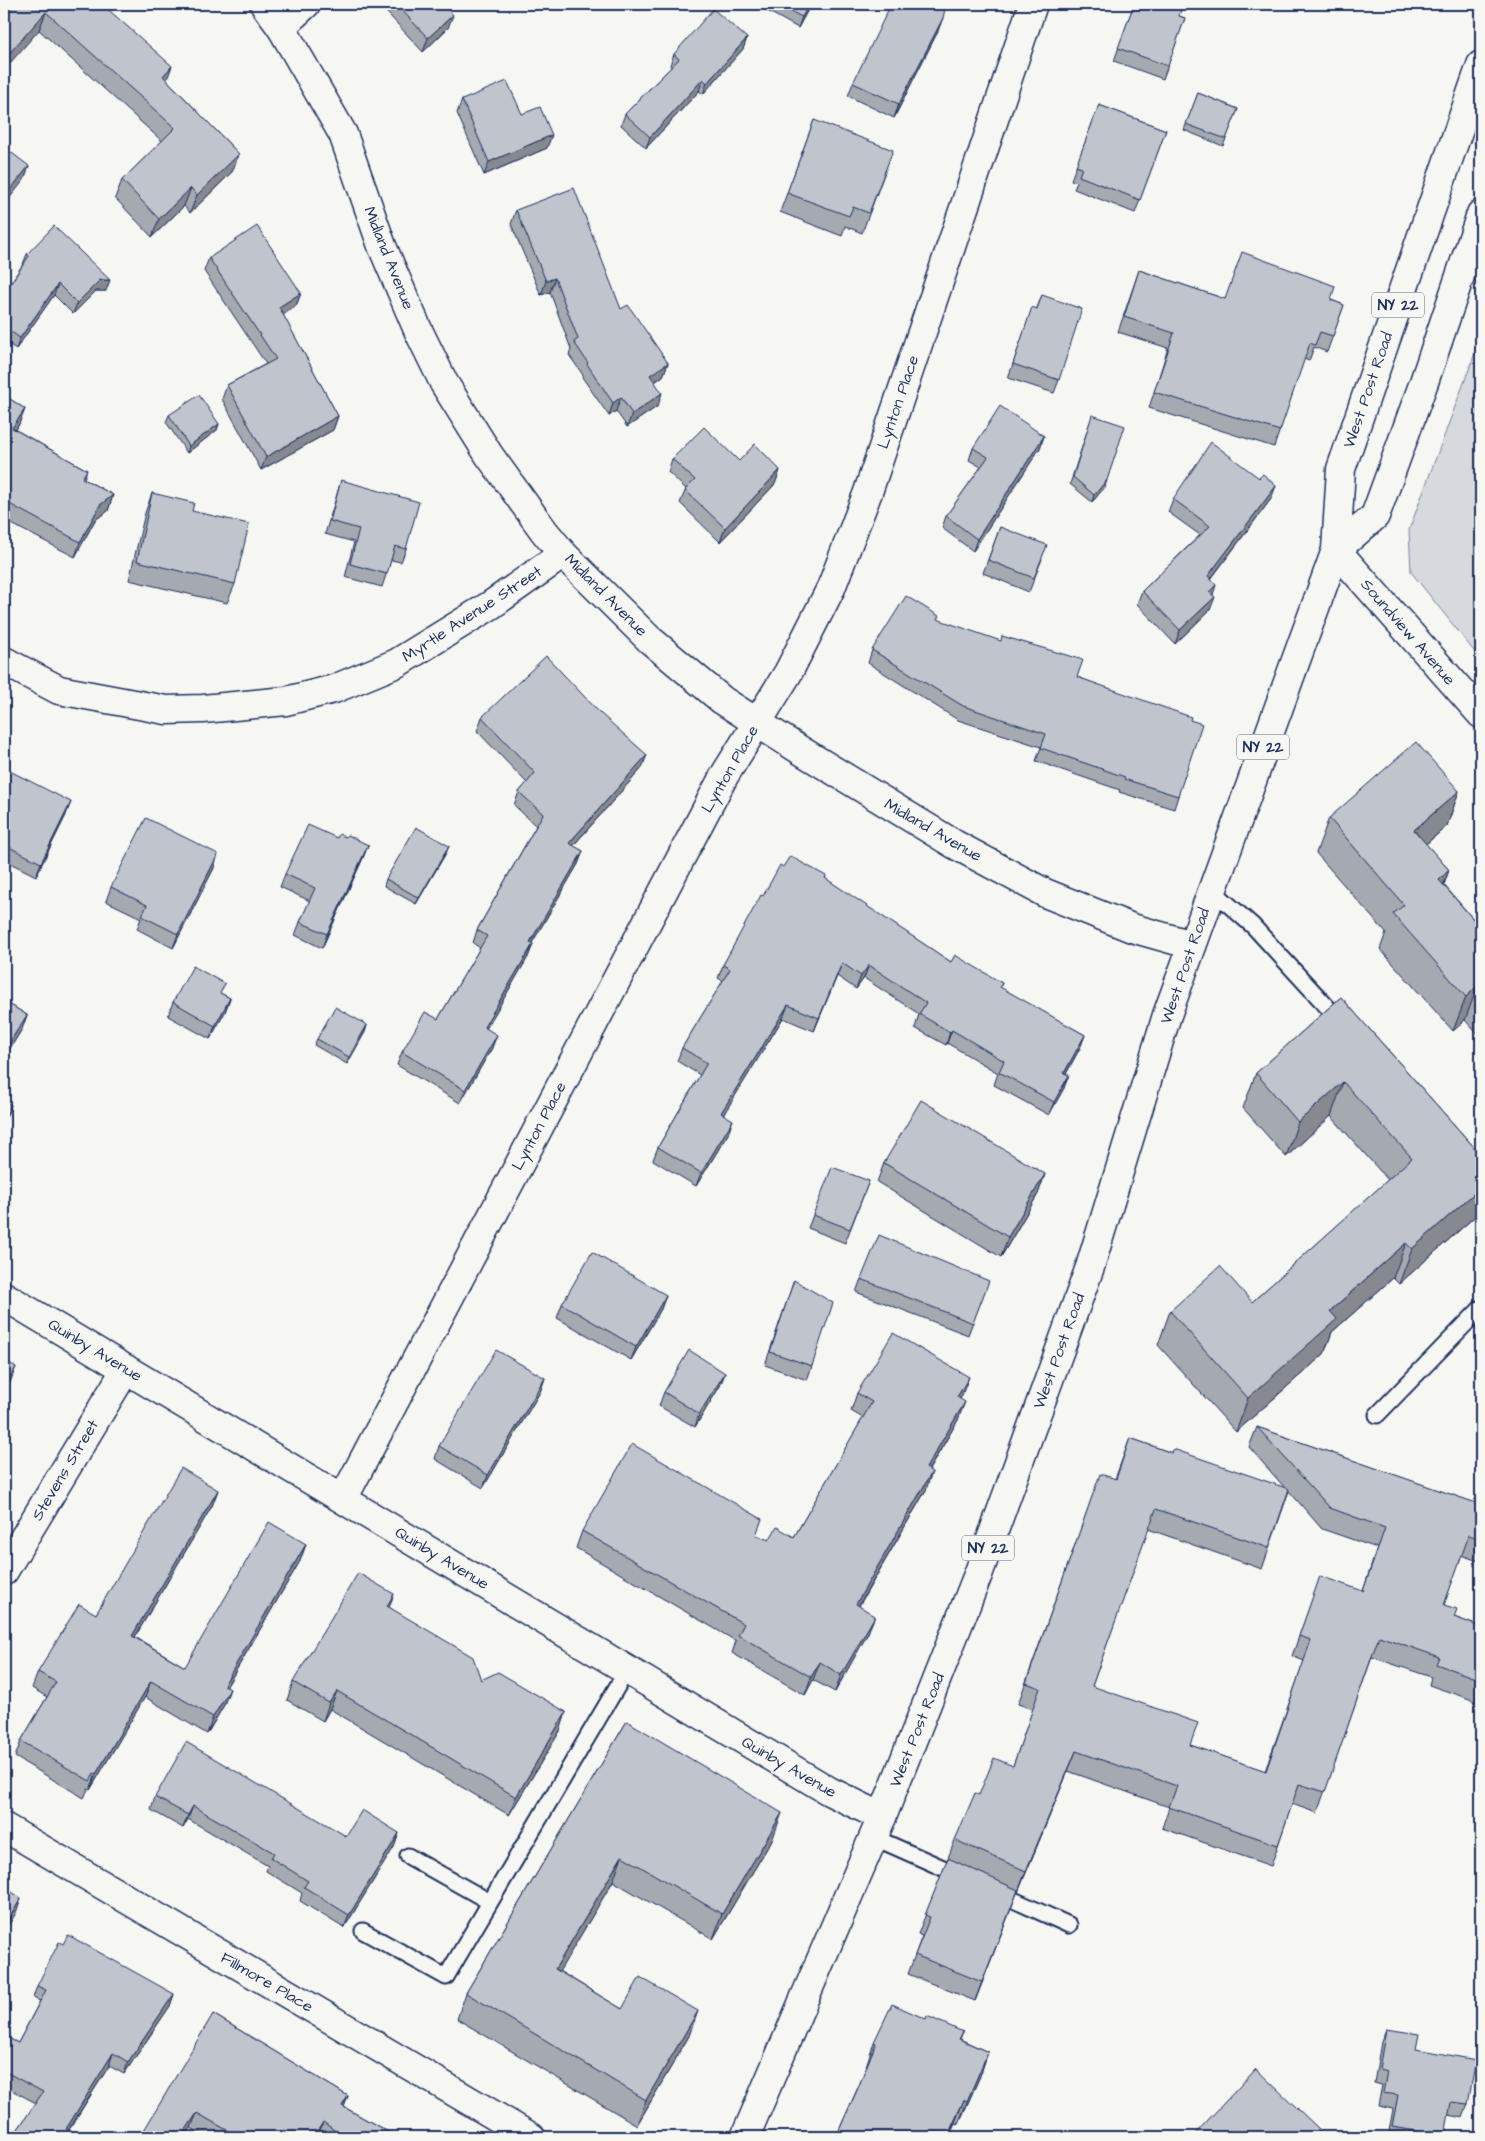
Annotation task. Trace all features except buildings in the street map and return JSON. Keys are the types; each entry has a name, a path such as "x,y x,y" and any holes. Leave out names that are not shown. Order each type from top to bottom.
{"street":[{"name":"Midland Avenue","path":"264,4 281,27 343,134 382,246 418,330 444,383 489,455 563,554 649,639 722,700 757,723 954,844 1045,893 1132,928 1192,945"},
{"path":"281,27 306,4"},
{"name":"Lynton Place","path":"343,1499 724,776 788,674 832,588 868,492 1033,4"},
{"name":"West Post Road","path":"745,2137 878,1827 979,1572 1086,1277 1167,1016 1336,550 1341,468 1481,65"},
{"name":"West Post Road","path":"1336,550 1374,516 1424,382 1481,214"},
{"name":"Soundview Avenue","path":"1336,550 1481,714"},
{"name":"Myrtle Avenue Street","path":"4,661 59,690 166,710 203,709 286,701 334,689 397,663 491,605 563,554"},
{"name":"Quinby Avenue","path":"4,1296 829,1791 878,1827"},
{"name":"Stevens Street","path":"4,1571 126,1369"},
{"name":"Fillmore Place","path":"4,1827 531,2137"}],"lane":[{"path":"1212,890 1253,926 1351,1033"},
{"path":"1377,1415 1481,1308"},
{"path":"363,1931 446,1977 627,1670"},
{"path":"878,1827 977,1883 1069,1925"},
{"path":"408,1856 490,1902"}],"shaded area":[{"path":"1481,337 1481,660 1411,572 1409,530"}]}
